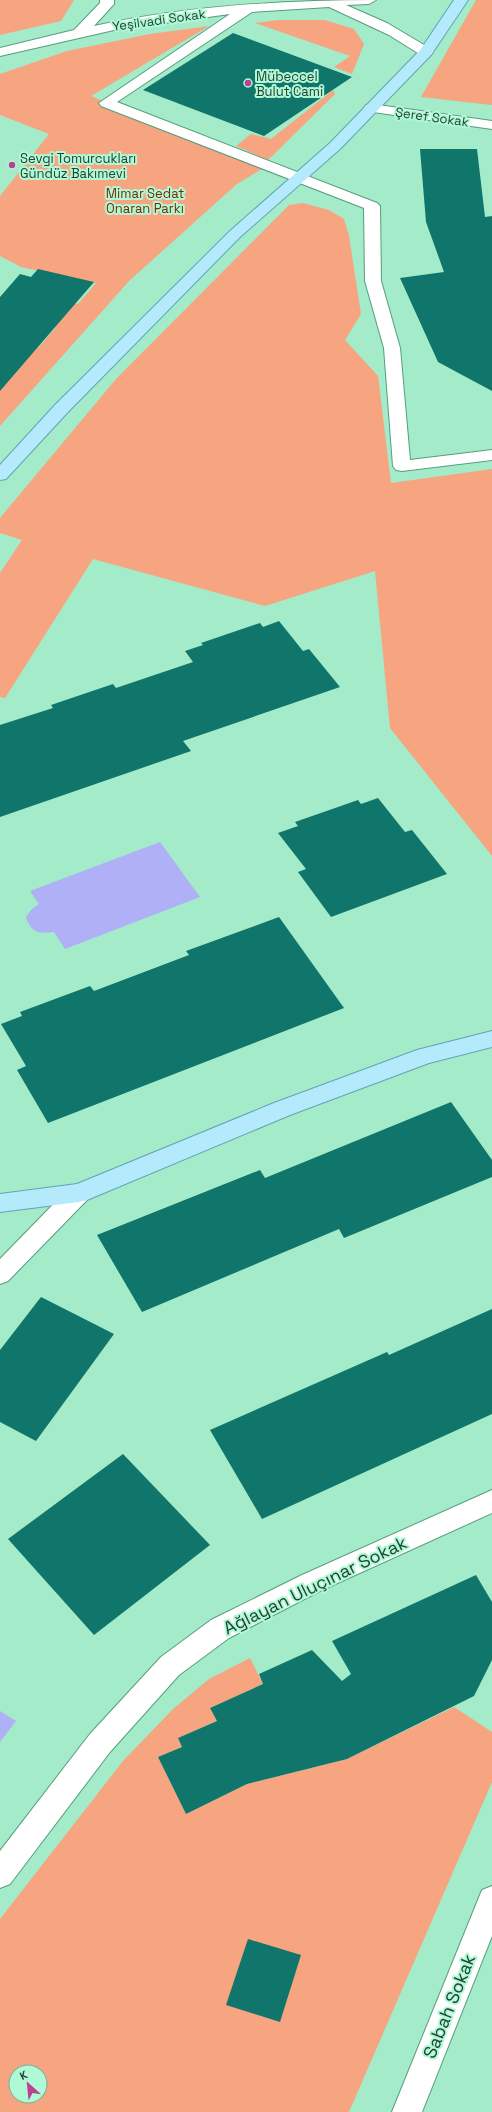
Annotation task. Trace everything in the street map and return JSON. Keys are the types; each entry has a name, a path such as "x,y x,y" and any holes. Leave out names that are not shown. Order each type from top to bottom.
{"main road":[{"path":"0,475 61,409 235,234 335,146 426,52 461,0"},
{"path":"0,1203 79,1193 282,1109 410,1061 492,1039"}],"street":[{"name":"Yeşilvadi Sokak","path":"0,52 78,34 166,17 247,9 369,0"},
{"path":"78,34 109,1"},
{"path":"327,3 384,25 403,35 426,52"},
{"path":"247,9 106,103 372,206 373,281 392,348 402,466 492,455"},
{"name":"Şeref Sokak","path":"371,108 492,125"},
{"path":"0,1274 79,1193"},
{"name":"Ağlayan Uluçınar Sokak","path":"0,1874 100,1743 170,1666 220,1629 311,1583 492,1502"},
{"name":"Sabah Sokak","path":"407,2112 492,1900"}],"green space":[{"path":"0,0 74,0 61,21 0,35"},
{"path":"476,0 492,0 492,105 421,97"},
{"path":"278,20 325,20 354,29 364,44 352,74 334,67 350,56 255,23"},
{"name":"Mimar Sedat Onaran Parkı","path":"209,26 91,96 262,169 237,184 130,280 0,426 0,338 39,347 56,327 42,324 62,300 78,304 96,283 21,267 0,256 0,196 49,134 0,115 0,74 67,51 150,34"},
{"path":"333,90 335,94 268,160 236,146 251,134 271,139"},
{"path":"303,203 329,210 344,219 349,236 361,314 345,340 378,376 391,483 492,469 492,856 390,728 375,571 265,606 93,559 5,698 0,697 0,573 22,540 0,533 0,518 116,379 289,205"},
{"path":"250,1658 263,1684 210,1708 217,1721 178,1738 182,1747 158,1757 186,1814 247,1784 347,1759 454,1707 492,1732 492,1782 349,2112 0,2112 0,1919 123,1761 173,1709 209,1679"}],"water":[{"path":"160,842 200,897 65,949 54,932 44,933 36,931 30,926 26,917 31,910 39,904 30,891"},
{"path":"0,1711 16,1721 0,1742"}],"building":[{"name":"Mübeccel Bulut Cami","path":"233,33 352,77 264,136 143,90"},
{"path":"420,149 477,149 485,217 492,216 492,391 438,362 400,278 444,272 426,222"},
{"path":"38,269 94,282 0,391 0,297 20,274 31,277"},
{"path":"279,621 303,651 309,649 340,687 183,741 191,751 0,817 0,725 53,708 51,705 113,684 116,688 193,662 185,651 203,645 201,643 260,623 263,627"},
{"path":"378,798 405,832 412,830 447,874 331,917 298,872 306,869 278,833 298,826 295,822 358,800 361,804"},
{"path":"279,917 344,1008 48,1123 17,1070 26,1066 1,1024 22,1016 20,1012 90,986 94,991 189,955 186,951"},
{"path":"451,1102 492,1160 492,1177 344,1238 339,1229 142,1312 97,1235 260,1170 265,1178"},
{"path":"41,1297 114,1334 36,1441 0,1422 0,1350"},
{"path":"492,1309 492,1414 262,1519 210,1430 387,1352 389,1355"},
{"path":"123,1454 210,1545 94,1635 8,1539"},
{"path":"476,1575 492,1602 492,1660 474,1696 347,1759 247,1784 186,1814 158,1757 182,1747 178,1738 217,1721 210,1708 263,1684 259,1674 312,1650 342,1681 351,1674 332,1641"},
{"path":"248,1939 301,1955 280,2022 226,2005"}],"place":[{"name":"Mübeccel Bulut Cami","path":"248,83"},
{"name":"Sevgi Tomurcukları Gündüz Bakımevi","path":"12,165"}]}
